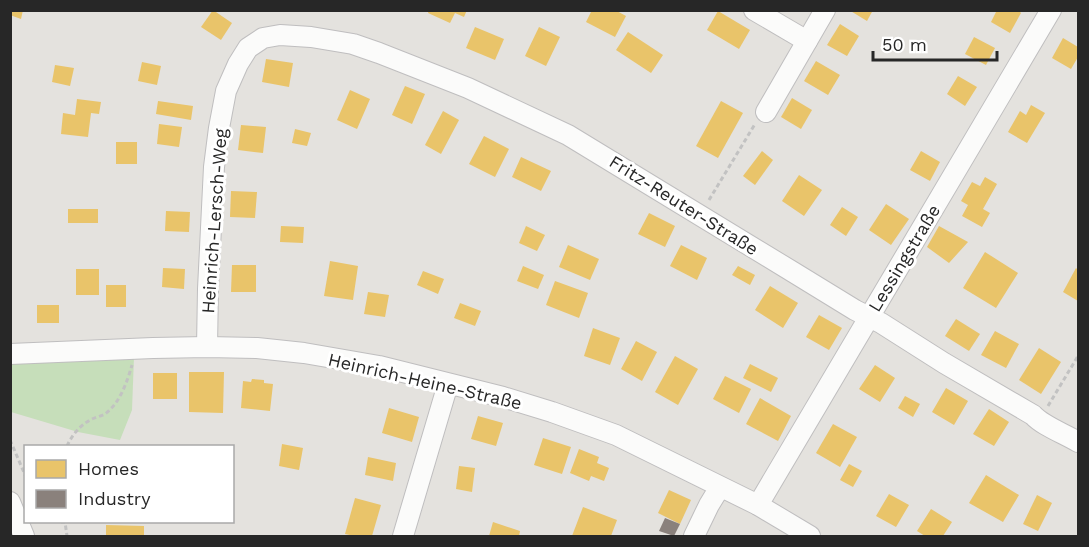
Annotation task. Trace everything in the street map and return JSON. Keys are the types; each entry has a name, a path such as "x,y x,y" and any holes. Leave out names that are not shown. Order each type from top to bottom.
{"street":[{"path":"754,10 807,41"},
{"path":"766,112 825,10"},
{"name":"Lessingstraße","path":"758,506 1051,10"},
{"name":"Fritz-Reuter-Straße","path":"263,38 280,35 311,37 353,44 468,88 568,135 855,310 1078,442"},
{"name":"Heinrich-Lersch-Weg","path":"207,347 210,224 219,128 226,91 238,64 248,48 263,38"},
{"name":"Heinrich-Heine-Straße","path":"10,354 135,348 257,348 304,353 379,366 503,397 616,435 758,506 810,537"},
{"path":"403,537 448,384"},
{"path":"694,537 720,488"},
{"path":"10,502 24,537"}],"path":[{"path":"699,215 760,115 766,112"},
{"path":"68,445 80,427 105,413 118,399 132,365 135,348"},
{"path":"1040,421 1078,356"},
{"path":"10,440 24,472"}],"green space":[{"path":"134,357 132,410 120,440 78,432 11,412 10,362"}],"building: Homes":[{"path":"10,10 23,10 21,19 10,15"},
{"path":"213,10 232,23 221,40 201,27"},
{"path":"429,10 467,10 464,17 455,13 450,23 428,13"},
{"path":"592,10 615,10 626,16 615,37 586,22"},
{"path":"849,10 873,10 867,21"},
{"path":"997,10 1018,10 1021,13 1010,33 991,22"},
{"path":"718,11 750,30 739,49 707,30"},
{"path":"840,24 859,36 847,56 827,45"},
{"path":"475,27 504,39 495,60 466,48"},
{"path":"539,27 560,37 546,66 525,56"},
{"path":"628,32 663,55 651,73 616,50"},
{"path":"974,37 995,48 986,65 965,54"},
{"path":"1063,38 1078,47 1078,57 1071,69 1052,58"},
{"path":"266,59 293,63 289,87 262,82"},
{"path":"816,61 840,75 828,95 804,81"},
{"path":"142,62 161,66 157,85 138,81"},
{"path":"55,65 74,68 70,86 52,82"},
{"path":"958,76 977,87 965,106 947,94"},
{"path":"405,86 425,94 412,124 392,115"},
{"path":"350,90 370,99 357,129 337,120"},
{"path":"792,98 812,110 801,129 781,117"},
{"path":"77,99 101,102 99,114 91,113 88,137 61,134 63,113 75,115"},
{"path":"158,101 193,106 191,120 156,114"},
{"path":"721,101 743,113 718,158 696,146"},
{"path":"1031,105 1045,113 1027,143 1008,132 1020,111 1026,115"},
{"path":"443,111 459,120 441,154 425,145"},
{"path":"159,124 182,127 179,147 157,144"},
{"path":"241,125 266,127 263,153 238,150"},
{"path":"295,129 311,133 307,146 292,143"},
{"path":"484,136 509,149 495,177 469,164"},
{"path":"116,142 137,142 137,164 116,164"},
{"path":"762,151 773,160 755,185 743,176"},
{"path":"921,151 940,162 930,181 910,170"},
{"path":"521,157 551,171 541,191 512,177"},
{"path":"799,175 822,190 804,216 782,201"},
{"path":"985,177 997,184 983,209 990,213 982,227 962,216 968,205 961,201 972,182 980,186"},
{"path":"231,191 257,192 255,218 230,217"},
{"path":"886,204 909,219 891,245 869,230"},
{"path":"842,207 858,217 846,236 830,225"},
{"path":"68,209 98,209 98,223 68,223"},
{"path":"166,211 190,212 189,232 165,231"},
{"path":"649,213 675,226 665,247 638,234"},
{"path":"281,226 304,227 303,243 280,242"},
{"path":"526,226 545,235 537,251 519,243"},
{"path":"939,226 968,242 949,263 927,247"},
{"path":"568,245 599,259 590,280 559,267"},
{"path":"681,245 707,258 697,280 670,266"},
{"path":"985,252 1018,273 996,308 963,288"},
{"path":"330,261 358,266 353,300 324,296"},
{"path":"232,265 256,265 256,292 231,292"},
{"path":"523,266 544,275 538,289 517,281"},
{"path":"738,266 755,275 750,285 732,275"},
{"path":"163,268 185,269 184,289 162,287"},
{"path":"1076,268 1078,270 1078,301 1063,292"},
{"path":"76,269 99,269 99,295 76,295"},
{"path":"423,271 444,279 438,294 417,285"},
{"path":"555,281 588,293 579,318 546,305"},
{"path":"106,285 126,285 126,307 106,307"},
{"path":"770,286 798,303 783,328 755,310"},
{"path":"368,292 389,295 385,317 364,314"},
{"path":"460,303 481,311 475,326 454,318"},
{"path":"37,305 59,305 59,323 37,323"},
{"path":"819,315 842,328 829,350 806,337"},
{"path":"956,319 980,334 969,351 945,336"},
{"path":"593,328 620,338 610,365 584,356"},
{"path":"995,331 1019,344 1006,368 981,355"},
{"path":"636,341 657,352 642,381 621,369"},
{"path":"1039,348 1061,362 1041,394 1019,380"},
{"path":"675,356 698,369 678,405 655,392"},
{"path":"750,364 778,378 771,392 743,378"},
{"path":"875,365 895,378 880,402 859,389"},
{"path":"189,372 224,372 223,413 189,412"},
{"path":"153,373 177,373 177,399 153,399"},
{"path":"725,376 751,389 739,413 713,399"},
{"path":"252,379 264,380 264,383 273,384 270,411 241,408 243,381 251,382"},
{"path":"946,388 968,401 954,425 932,412"},
{"path":"905,396 920,404 913,417 898,408"},
{"path":"760,398 791,416 778,441 746,424"},
{"path":"389,408 419,417 412,442 382,433"},
{"path":"989,409 1009,422 994,446 973,434"},
{"path":"478,416 503,423 496,446 471,439"},
{"path":"833,424 857,437 840,467 816,453"},
{"path":"543,438 571,447 562,474 534,465"},
{"path":"282,444 303,448 299,470 279,466"},
{"path":"579,449 599,457 597,463 609,468 604,481 591,476 589,481 570,473"},
{"path":"368,457 396,463 393,481 365,475"},
{"path":"849,464 862,471 853,487 840,480"},
{"path":"459,466 475,468 472,492 456,489"},
{"path":"986,475 1019,495 1003,522 969,503"},
{"path":"669,490 691,500 680,524 658,513"},
{"path":"889,494 909,505 896,527 876,516"},
{"path":"1037,495 1052,503 1038,531 1023,524"},
{"path":"355,498 381,505 372,536 345,534"},
{"path":"583,507 617,520 611,536 572,536"},
{"path":"931,509 952,522 943,536 925,536 917,531"},
{"path":"493,522 520,531 519,536 489,536"},
{"path":"106,525 144,526 144,536 106,536"}],"building: Industry":[{"path":"665,518 680,524 674,536 659,531"}]}
